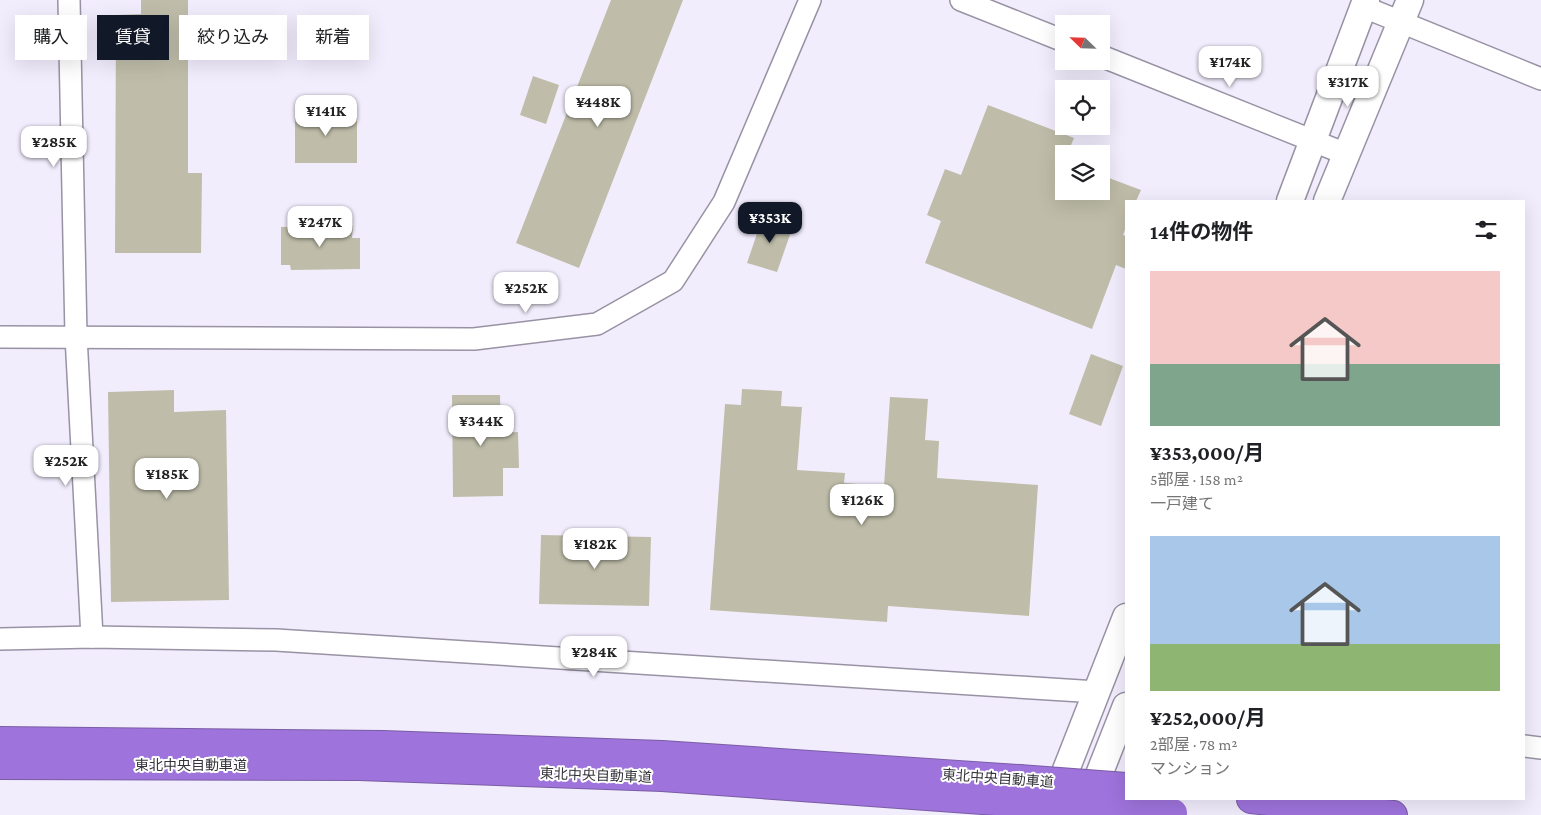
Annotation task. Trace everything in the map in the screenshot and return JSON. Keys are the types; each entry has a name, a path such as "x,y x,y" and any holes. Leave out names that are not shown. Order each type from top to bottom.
{"highway":[{"name":"東北中央自動車道","path":"0,741 383,745 662,755 1014,791 1182,814"},
{"name":"東北中央自動車道","path":"0,765 359,766 1014,791 1125,787"},
{"path":"1260,800 1393,815"}],"street":[{"path":"69,0 76,336 92,637"},
{"path":"0,337 474,339 598,324 673,281 719,210 810,0"},
{"path":"961,0 1055,37"},
{"path":"1290,200 1365,3 1405,12 1541,79"},
{"path":"1327,200 1405,12"},
{"path":"1110,60 1346,154"},
{"path":"1048,815 1096,692 1118,660 1125,622"},
{"path":"0,639 92,637 276,640 1096,692"},
{"path":"1083,815 1125,709"},
{"path":"1525,746 1541,748"}],"building":[{"path":"141,0 188,0 188,15 179,15 179,60 188,60 188,173 202,173 201,253 115,253 116,60 169,60 169,15 116,15 141,14"},
{"path":"611,0 683,0 579,268 516,243"},
{"path":"533,76 559,85 546,124 520,115"},
{"path":"988,105 1055,131 1055,135 1066,135 1074,138 1071,145 1055,145 1055,200 1110,200 1110,178 1141,190 1136,200 1125,200 1125,230 1123,235 1125,236 1125,269 1116,265 1092,329 925,263 941,221 927,215 945,169 961,175"},
{"path":"295,111 357,111 357,163 295,163"},
{"path":"763,216 793,226 777,272 747,263"},
{"path":"353,226 352,238 360,238 360,269 291,270 290,265 281,265 281,227"},
{"path":"1091,354 1123,366 1101,426 1069,414"},
{"path":"742,389 782,391 781,406 802,407 797,470 845,473 844,483 884,486 890,397 928,399 925,440 939,441 937,478 1038,485 1029,616 888,606 887,622 710,610 725,404 741,405"},
{"path":"174,390 174,412 226,410 229,600 111,602 108,392"},
{"path":"452,395 500,395 501,433 518,432 519,468 503,468 503,496 453,497"},
{"path":"541,535 651,537 649,606 539,604"}]}
